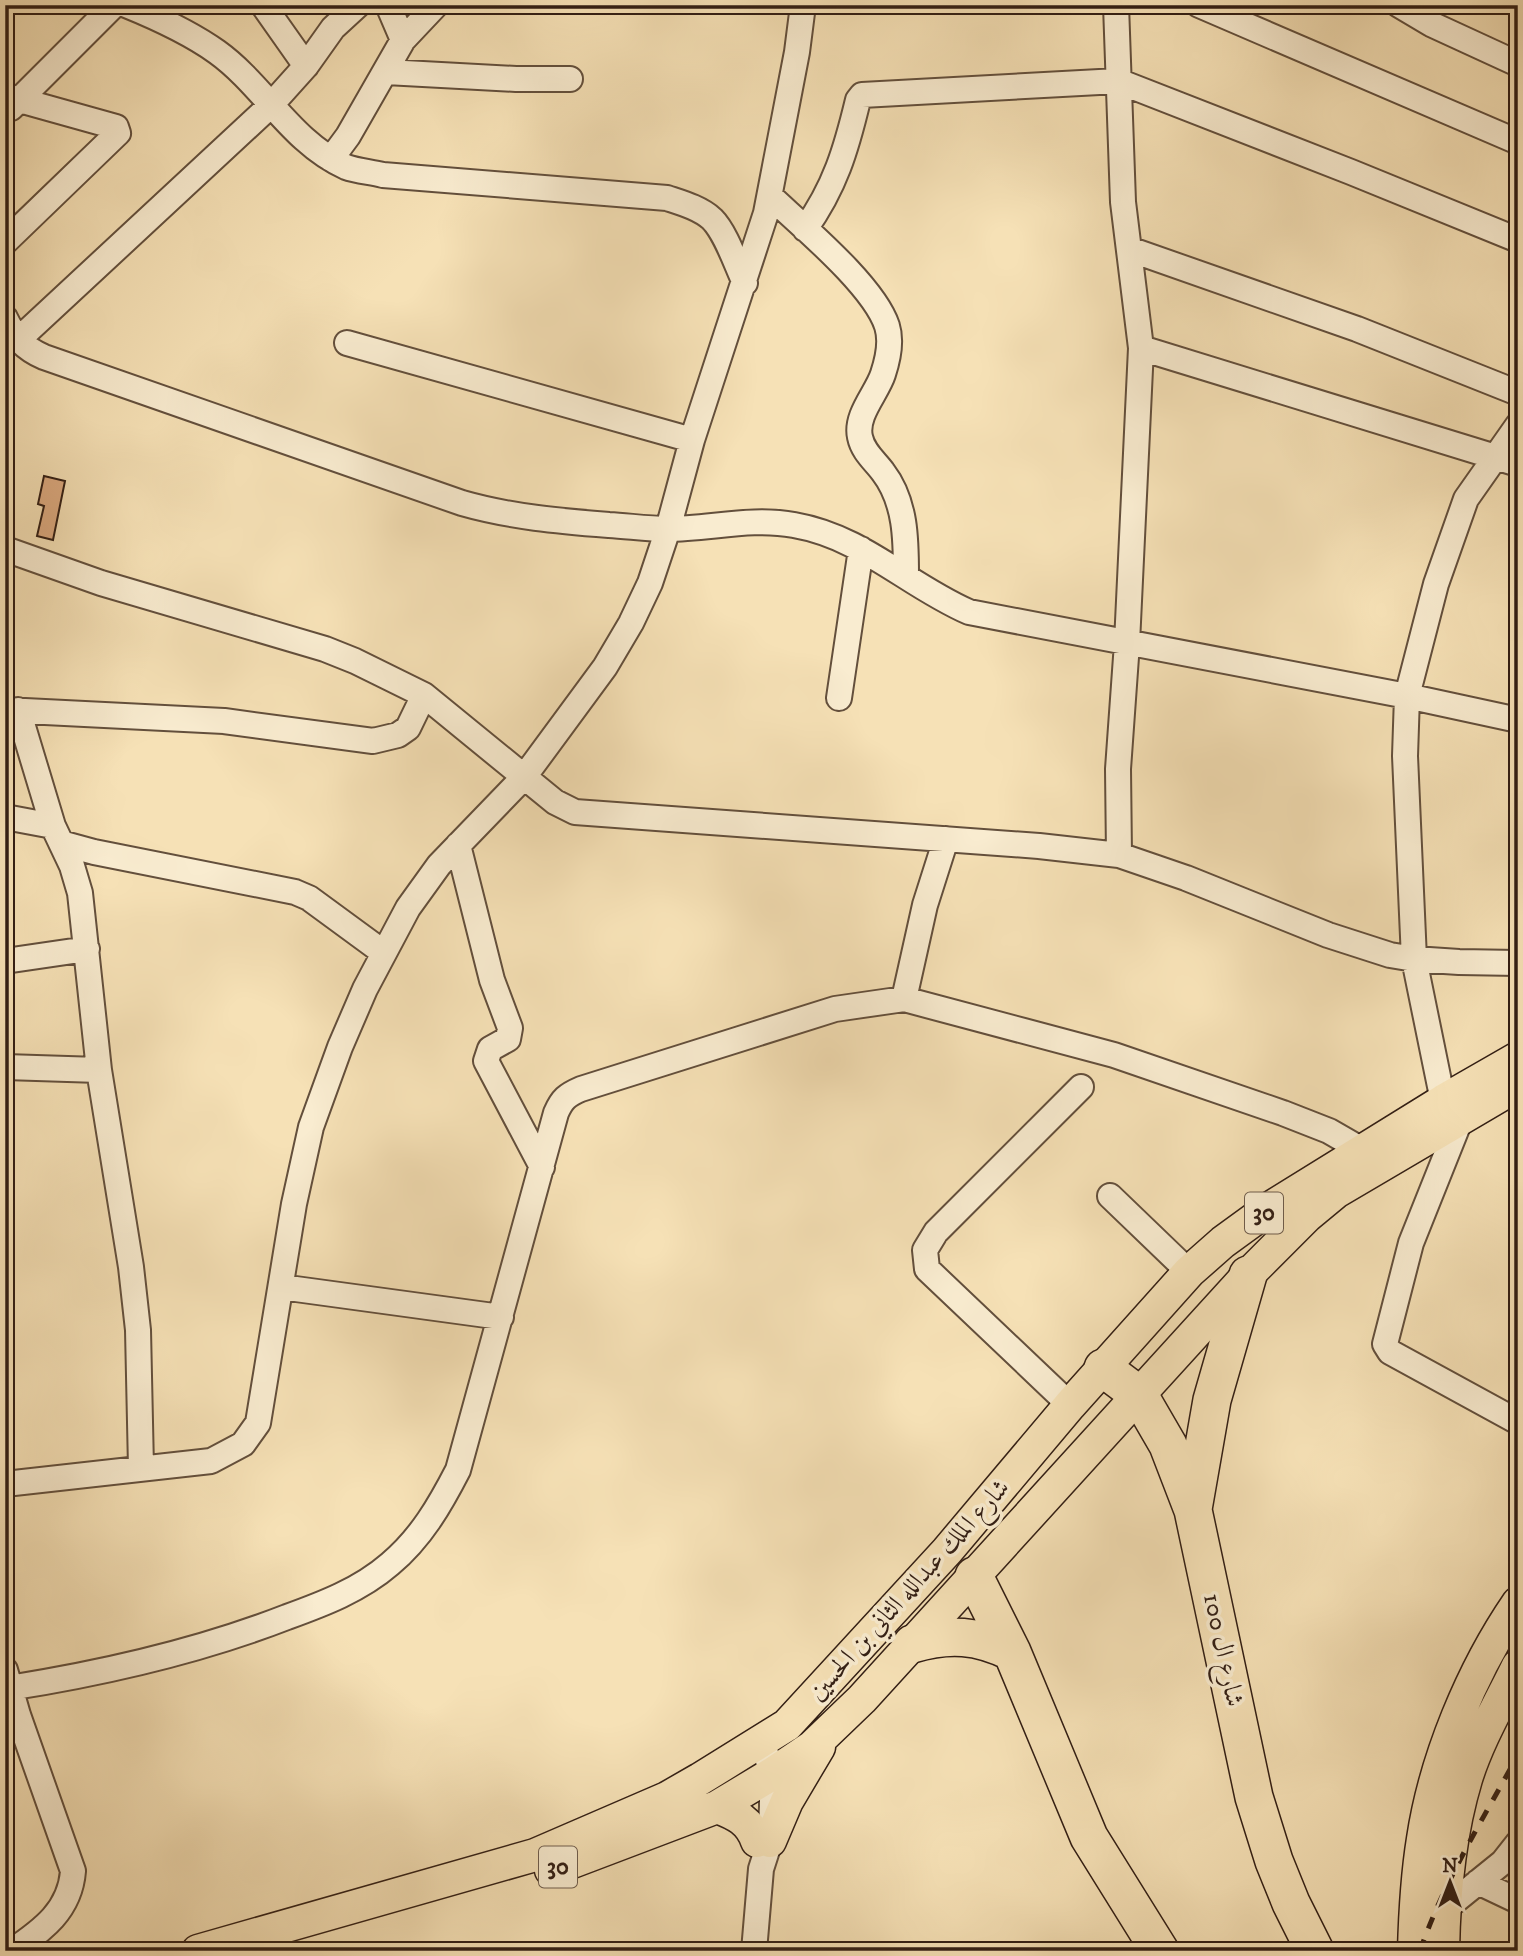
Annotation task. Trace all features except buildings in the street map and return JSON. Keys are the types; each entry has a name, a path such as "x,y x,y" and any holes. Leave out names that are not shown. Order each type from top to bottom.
{"highway":[{"path":"1193,1510 1212,1400 1248,1275"},
{"name":"شارع ال 100","path":"1103,1368 1139,1395 1168,1445 1193,1510 1254,1797 1274,1861 1315,1951"},
{"path":"974,1576 1012,1651 1088,1836 1160,1951"},
{"path":"912,1644 932,1638 963,1636 994,1643 1012,1651"}],"main road":[{"name":"شارع الملك عبدالله الثاني بن الحسين","path":"267,1951 545,1872 717,1807 765,1778 827,1734 1248,1275 1307,1216 1518,1058"},
{"name":"شارع الملك عبدالله الثاني بن الحسين","path":"198,1951 535,1855 667,1798 793,1720 947,1550 1070,1405 1189,1272 1223,1242 1267,1210 1363,1150 1452,1109 1518,1085"},
{"path":"947,1550 974,1576"},
{"path":"1409,1945 1423,1836 1437,1776 1466,1696 1518,1603"},
{"path":"1443,1951 1444,1911 1452,1836 1467,1778 1485,1733 1518,1666"},
{"path":"763,1850 787,1801 827,1734"},
{"path":"717,1807 739,1816 747,1823 763,1850"}],"street":[{"path":"10,103 114,5"},
{"path":"126,5 167,23 218,53 307,141 348,168 383,175 667,198 689,205 711,218 721,230 745,283"},
{"path":"263,5 306,66"},
{"path":"18,340 271,105 306,66 333,28 358,5"},
{"path":"388,5 403,40"},
{"path":"331,159 348,136 403,40 436,5"},
{"path":"5,1484 211,1461 243,1444 258,1423 294,1204 311,1127 340,1046 365,989 408,908 439,865 524,777 605,667 631,623 650,583 692,440 745,283 770,196 803,5"},
{"path":"1116,5 1123,202 1141,348 1127,643 1118,769 1119,855"},
{"path":"1199,5 1518,142"},
{"path":"1399,5 1431,24 1518,64"},
{"path":"386,72 570,79"},
{"path":"805,229 823,204 834,180 849,141 858,100 862,95 1118,81 1518,240"},
{"path":"5,242 118,133 116,127 10,103"},
{"path":"770,196 864,289 877,306 888,328 889,353 883,377 865,409 859,434 862,445 884,473 899,503 906,532 906,575"},
{"path":"1129,249 1357,328 1518,393"},
{"path":"5,318 18,340 44,357 462,503 533,519 668,529 722,523 770,522 795,525 846,540 906,575 943,601 969,611 1518,720"},
{"path":"347,343 692,440"},
{"path":"1141,348 1518,464"},
{"path":"1518,425 1466,499 1451,537 1406,696 1405,755 1414,959 1452,1109 1410,1244 1385,1343 1390,1352 1518,1422"},
{"path":"839,698 861,549"},
{"path":"5,550 101,583 324,649 355,661 424,695 555,803 575,812 1039,846 1119,855 1186,878 1328,935 1390,955 1414,959 1518,963"},
{"path":"141,1468 137,1317 128,1241 99,1070 80,893 12,710 224,721 373,741 398,735 408,728 424,695"},
{"path":"5,817 57,834 94,852 295,892 315,902 384,953"},
{"path":"904,999 925,905 946,839"},
{"path":"458,845 492,980 510,1028 508,1039 490,1049 486,1060 542,1167"},
{"path":"5,961 88,949"},
{"path":"12,1951 40,1932 60,1911 72,1887 73,1871 7,1679 112,1670 213,1643 311,1608 359,1587 391,1564 418,1536 441,1505 458,1470 556,1113 567,1095 835,1009 904,999 1114,1055 1283,1112 1329,1131 1363,1150"},
{"path":"5,1067 99,1070"},
{"path":"1070,1405 927,1269 925,1250 936,1233 1081,1087"},
{"path":"1110,1196 1189,1272"},
{"path":"281,1287 501,1317"},
{"path":"754,1745 765,1778 763,1850 754,1951"},
{"path":"1409,1945 1444,1911 1503,1862 1518,1843"},
{"path":"1478,1882 1518,1901"}],"railway":[{"path":"1420,1951 1452,1875 1518,1755"}]}
